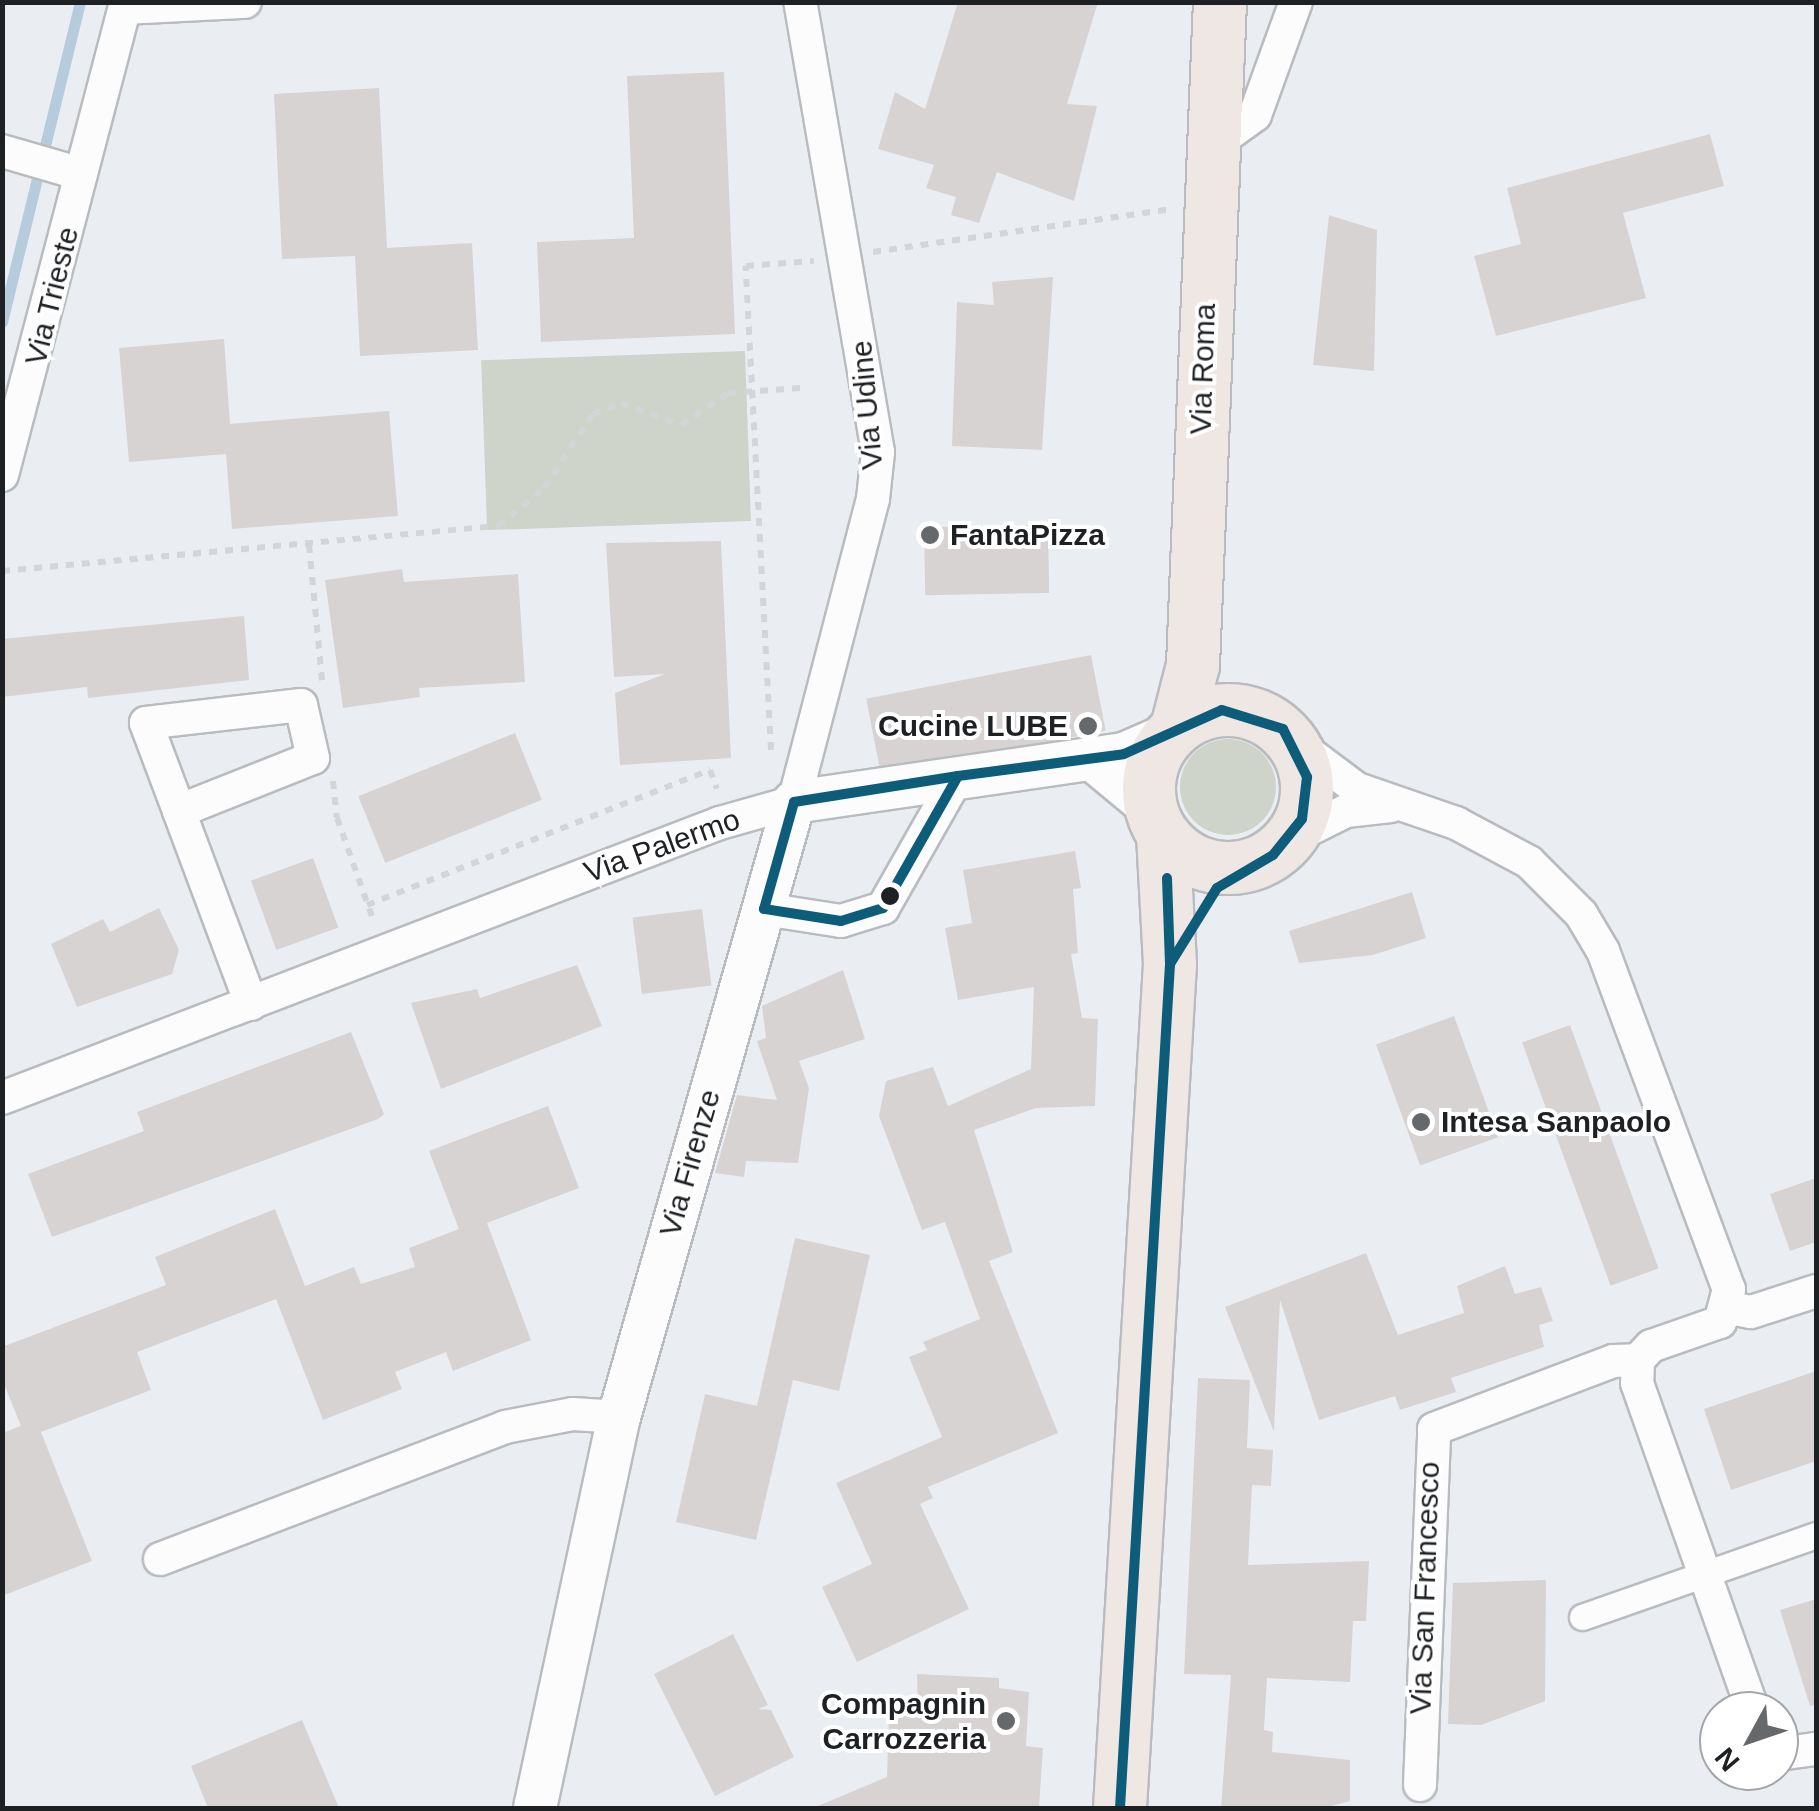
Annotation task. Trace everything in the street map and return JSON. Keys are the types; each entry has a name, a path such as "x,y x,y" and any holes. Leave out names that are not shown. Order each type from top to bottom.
{"main road":[{"name":"Via Roma","path":"1173,731 1193,665 1220,2"},
{"name":"Via Roma","path":"1195,592 1219,651 1281,731"},
{"path":"1120,1808 1170,964 1154,758 1173,731 1222,710 1281,731 1308,798 1271,852 1199,910 1170,964"},
{"path":"1157,822 1202,865 1271,852"}],"street":[{"path":"126,5 245,2"},
{"name":"Via Udine","path":"794,802 873,499 878,452 800,2"},
{"path":"1212,146 1255,115 1296,2"},
{"name":"Via Trieste","path":"2,474 71,171 126,5"},
{"path":"12,155 71,171"},
{"path":"179,811 313,758 301,705 146,723 251,1004"},
{"name":"Via Palermo","path":"2,1098 720,823 794,802 1092,759 1173,731"},
{"path":"1281,731 1391,806 1486,836 1529,862 1581,914 1650,1065 1730,1308"},
{"path":"1092,759 1157,822"},
{"path":"764,910 841,921 884,908 958,776"},
{"name":"Via Firenze","path":"532,1800 619,1417 794,802"},
{"path":"1271,852 1346,811 1391,806"},
{"name":"Via San Francesco","path":"1420,1786 1434,1429 1614,1360 1638,1360 1651,1346 1720,1322 1730,1308 1751,1312 1816,1291"},
{"path":"1638,1360 1637,1384 1745,1691"},
{"path":"160,1558 505,1427 573,1414 619,1417"},
{"path":"1582,1617 1816,1535"}],"path":[{"path":"866,253 1209,204"},
{"path":"771,765 746,266 825,260"},
{"path":"2,570 498,526 544,488 593,414 621,403 680,425 728,393 801,388"},
{"path":"309,545 324,698"},
{"path":"331,767 337,818 376,928 357,935"},
{"path":"367,905 710,770 720,795 733,790"}],"shaded area":[{"path":"745,351 751,521 487,530 481,360"},
{"path":"1228,739 1246,742 1262,753 1273,769 1273,805 1262,821 1246,832 1228,835 1210,832 1194,821 1183,805 1180,787 1183,769 1194,753 1210,742"}],"building":[{"path":"958,2 1098,2 1067,104 1097,106 1074,201 997,172 979,223 951,215 956,197 926,188 934,165 878,149 895,92 925,109"},
{"path":"724,72 735,334 541,342 537,242 634,238 627,76"},
{"path":"379,88 387,248 472,243 478,350 360,356 355,256 282,259 274,94"},
{"path":"1710,134 1724,186 1623,213 1646,298 1496,336 1474,256 1521,244 1507,188"},
{"path":"1329,215 1377,230 1374,371 1313,365"},
{"path":"1053,277 1042,450 952,446 957,302 994,305 992,282"},
{"path":"224,339 230,424 389,411 398,516 232,529 226,454 129,462 119,348"},
{"path":"1048,525 1049,593 925,595 924,527"},
{"path":"721,541 731,758 620,765 615,693 665,674 614,677 606,543"},
{"path":"402,569 404,582 518,574 525,682 419,688 420,697 343,708 325,580"},
{"path":"244,616 249,680 88,698 87,687 2,697 2,639"},
{"path":"1091,655 1106,731 881,774 866,699"},
{"path":"515,733 542,800 385,863 358,796"},
{"path":"1075,851 1081,888 1073,889 1078,953 1071,954 1082,1018 1098,1019 1095,1106 1036,1108 974,1130 1013,1252 989,1261 1058,1433 928,1487 933,1498 920,1504 969,1609 857,1662 822,1587 872,1564 836,1483 942,1437 909,1357 927,1350 923,1342 980,1319 945,1222 922,1230 879,1116 886,1081 933,1067 948,1106 1031,1069 1034,987 958,1000 945,928 972,923 963,870"},
{"path":"313,858 338,928 276,950 251,881"},
{"path":"1412,892 1426,938 1373,955 1299,963 1289,931"},
{"path":"159,908 179,950 172,974 77,1007 51,944 103,919 110,932"},
{"path":"702,909 711,985 642,994 633,918"},
{"path":"577,965 602,1026 441,1089 411,1003 477,989 480,998"},
{"path":"843,970 865,1039 799,1061 809,1088 798,1163 746,1161 744,1177 715,1173 737,1095 777,1100 757,1041 766,1038 762,1006"},
{"path":"1454,1016 1498,1137 1420,1166 1376,1044"},
{"path":"1570,1025 1659,1268 1611,1286 1522,1042"},
{"path":"351,1032 384,1114 378,1119 52,1237 28,1174 144,1131 137,1112"},
{"path":"548,1106 579,1188 487,1223 531,1340 453,1371 446,1352 395,1372 402,1389 323,1420 276,1299 137,1352 151,1390 41,1432 92,1561 2,1596 2,1433 21,1426 2,1379 2,1347 166,1285 155,1257 275,1209 305,1286 354,1267 361,1284 415,1267 409,1248 459,1229 429,1151"},
{"path":"1816,1178 1816,1242 1790,1251 1770,1194"},
{"path":"795,1238 870,1255 839,1391 793,1380 756,1540 676,1522 705,1394 757,1406"},
{"path":"1366,1253 1398,1335 1464,1313 1457,1286 1505,1266 1515,1294 1541,1287 1553,1321 1539,1325 1544,1347 1451,1378 1456,1392 1400,1410 1395,1396 1319,1420 1280,1300 1274,1432 1225,1307"},
{"path":"1816,1371 1816,1461 1731,1490 1704,1409"},
{"path":"1198,1378 1250,1380 1247,1448 1273,1450 1271,1486 1252,1485 1248,1565 1369,1561 1366,1621 1353,1621 1350,1682 1267,1678 1264,1730 1273,1732 1272,1752 1350,1760 1350,1801 1324,1808 1221,1808 1231,1675 1184,1674"},
{"path":"1546,1580 1545,1701 1481,1725 1448,1724 1453,1583"},
{"path":"1816,1599 1816,1705 1810,1706 1780,1610"},
{"path":"733,1634 768,1705 758,1709 771,1710 794,1757 715,1796 654,1674"},
{"path":"917,1674 999,1678 999,1688 1029,1692 1026,1746 1043,1748 1039,1808 813,1808 887,1777 889,1714 918,1715"},
{"path":"302,1720 339,1808 208,1808 191,1766"}],"waterway":[{"path":"2,322 80,2"}],"transit line":[{"path":"958,776 1124,754 1222,710 1283,729 1307,777 1302,819 1273,855 1217,888 1170,964"},
{"path":"958,776 883,908 841,921 764,909 794,802 958,776"},
{"path":"1120,1808 1170,964 1167,878"}],"place":[{"name":"FantaPizza","path":"930,535"},
{"name":"Cucine LUBE","path":"1088,726"},
{"name":"Intesa Sanpaolo","path":"1421,1122"},
{"name":"Compagnin Carrozzeria","path":"1006,1721"}]}
